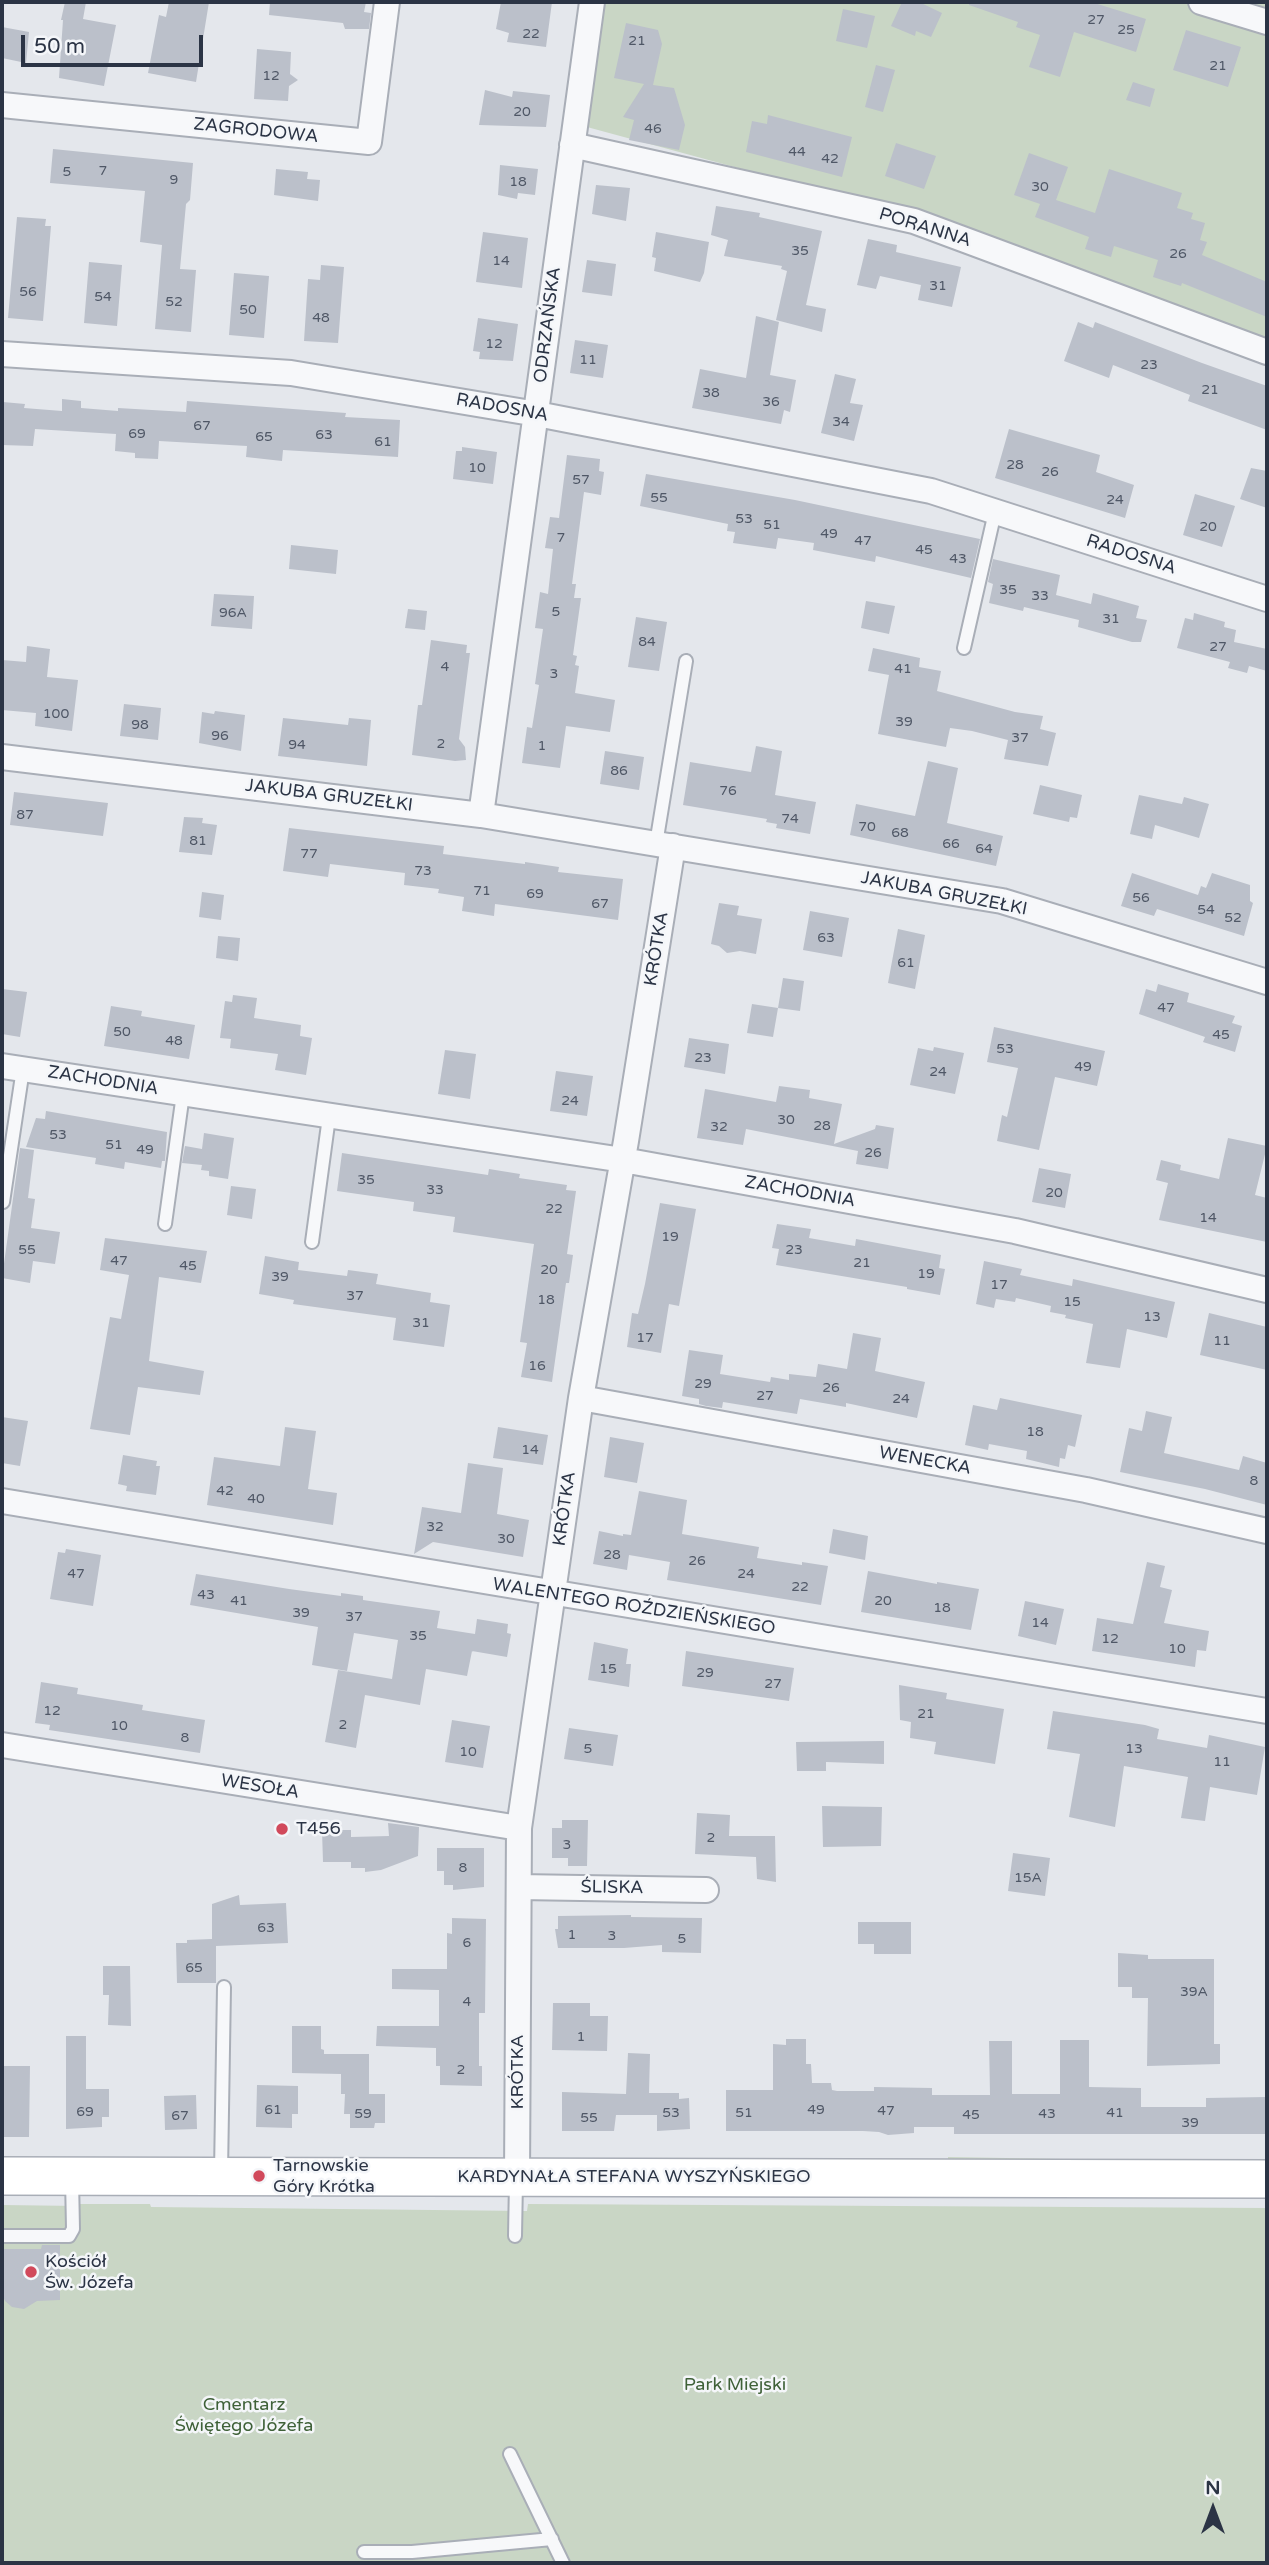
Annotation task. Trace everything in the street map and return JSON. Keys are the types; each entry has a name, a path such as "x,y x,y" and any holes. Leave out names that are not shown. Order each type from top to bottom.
{"street":[{"name":"ZAGRODOWA","path":"2,105 369,142 387,2"},
{"name":"ODRZAŃSKA","path":"481,815 592,2"},
{"path":"1201,2 1267,22"},
{"name":"PORANNA","path":"572,145 914,221 1267,352"},
{"name":"RADOSNA","path":"2,354 291,373 537,414 931,491 1267,599"},
{"name":"JAKUBA GRUZEŁKI","path":"2,757 481,815 1002,901 1267,982"},
{"name":"KRÓTKA","path":"517,2177 519,1828 581,1398 623,1160 664,845"},
{"name":"ZACHODNIA","path":"12,1068 623,1160 1015,1231 1267,1290"},
{"name":"WENECKA","path":"581,1398 1086,1490 1267,1531"},
{"name":"WALENTEGO ROŹDZIEŃSKIEGO","path":"2,1501 1267,1711"},
{"name":"WESOŁA","path":"2,1745 519,1828"},
{"name":"ŚLISKA","path":"519,1886 706,1890"},
{"name":"KARDYNAŁA STEFANA WYSZYŃSKIEGO","path":"2,2176 1267,2179"}],"lane":[{"path":"964,648 995,512"},
{"path":"664,845 686,661"},
{"name":"ZACHODNIA","path":"3,1202 12,1068"},
{"name":"ZACHODNIA","path":"165,1224 183,1094"},
{"path":"312,1242 329,1117"},
{"path":"221,2176 224,1987"},
{"path":"2,2236 69,2236 73,2229 72,2176"},
{"path":"515,2236 517,2177"},
{"path":"510,2454 563,2563"},
{"path":"364,2552 412,2552 552,2539"}],"green space":[{"path":"605,2 1267,2 1267,341 845,197 587,127"},
{"path":"948,2157 1063,2159 1063,2164 948,2164"},
{"path":"528,2204 1267,2208 1267,2563 2,2563 2,2205 527,2211"}],"building":[{"path":"65,2 86,2 83,19 116,25 104,86 59,78 61,20"},
{"path":"169,2 209,2 196,82 148,73 159,15 166,17"},
{"path":"270,2 366,2 364,12 371,13 369,29 345,29 343,23 269,15"},
{"path":"501,2 552,2 546,47 507,42 509,33 496,29"},
{"path":"902,2 919,2 942,13 931,37 916,31 915,36 891,26"},
{"path":"969,2 1091,2 1146,19 1136,52 1074,32 1060,77 1029,67 1040,35 1016,27 1018,22 969,5"},
{"path":"843,9 875,16 867,48 836,41"},
{"path":"626,23 658,30 662,44 653,85 674,88 685,125 679,150 629,140 634,120 623,117 644,84 614,78"},
{"path":"2,27 29,32 26,63 2,58"},
{"path":"1186,30 1241,47 1228,87 1173,70"},
{"path":"257,49 291,52 290,74 298,80 289,86 288,101 254,99"},
{"path":"876,65 895,70 883,112 865,107"},
{"path":"1133,82 1155,89 1150,107 1126,100"},
{"path":"485,90 512,97 513,91 550,95 546,127 479,125"},
{"path":"768,115 852,137 842,177 746,152 752,121 767,124"},
{"path":"896,143 936,156 924,189 885,176"},
{"path":"53,149 193,163 180,269 196,270 191,332 155,329 162,245 140,242 145,191 50,183"},
{"path":"1029,153 1068,167 1056,200 1095,213 1109,169 1182,193 1177,208 1193,213 1191,219 1205,223 1200,240 1207,242 1202,255 1267,282 1267,317 1182,283 1181,286 1153,277 1158,260 1114,246 1111,257 1085,249 1089,237 1035,217 1040,204 1014,195"},
{"path":"500,165 538,169 535,195 518,193 517,199 498,195"},
{"path":"276,169 308,172 307,179 320,180 318,201 274,195"},
{"path":"596,185 630,188 626,221 592,214"},
{"path":"716,206 760,213 759,217 822,231 806,305 826,309 822,332 776,320 787,271 781,269 782,266 724,256 728,240 711,235"},
{"path":"17,217 46,219 45,226 51,226 43,321 8,318"},
{"path":"483,232 528,238 522,288 476,282"},
{"path":"656,232 709,242 700,282 654,271 656,258 652,257"},
{"path":"868,239 897,245 896,252 961,267 952,307 918,300 921,285 880,276 876,289 857,285"},
{"path":"587,260 616,264 612,296 582,292"},
{"path":"89,262 122,265 117,326 84,323"},
{"path":"321,265 344,267 338,343 304,341 308,279 320,280"},
{"path":"234,273 269,276 264,338 229,335"},
{"path":"756,316 779,322 770,375 796,380 790,412 784,410 781,424 692,408 700,369 746,378"},
{"path":"478,318 518,324 513,361 479,359 480,352 473,351"},
{"path":"1078,322 1093,328 1095,322 1267,386 1267,430 1188,401 1190,395 1113,365 1109,378 1064,361"},
{"path":"575,340 608,345 603,378 570,373"},
{"path":"835,374 856,379 850,403 863,405 854,441 821,433"},
{"path":"62,399 81,401 81,408 118,411 118,408 186,412 187,401 346,413 345,417 400,420 398,457 283,450 282,461 246,457 247,446 159,441 158,459 135,458 135,453 115,451 116,434 35,429 33,446 2,445 3,402 25,404 24,408 62,411"},
{"path":"1009,429 1100,455 1096,472 1134,485 1125,518 995,478"},
{"path":"462,447 497,452 493,484 453,479 456,451 462,451"},
{"path":"567,455 600,459 599,471 604,472 601,495 584,492 572,584 576,584 574,598 581,598 573,655 577,656 575,665 579,666 575,693 615,700 610,732 566,726 560,768 522,763 527,727 532,728 539,685 535,684 543,629 535,628 540,592 548,594 553,549 545,548 550,517 559,518"},
{"path":"1251,468 1267,471 1267,508 1240,499"},
{"path":"646,474 795,500 980,539 971,578 876,556 875,562 813,550 814,543 778,538 776,549 733,543 735,532 727,531 728,524 640,506"},
{"path":"1195,494 1235,506 1222,547 1183,535"},
{"path":"291,545 338,550 336,574 289,569"},
{"path":"993,559 1060,575 1056,595 1091,604 1093,593 1139,606 1136,618 1147,620 1141,642 1078,627 1079,620 1024,607 1023,611 989,603 993,584 988,582"},
{"path":"214,594 254,596 252,629 211,626"},
{"path":"866,601 895,606 889,634 861,628"},
{"path":"408,609 427,611 425,630 405,628"},
{"path":"1194,613 1225,622 1224,627 1236,630 1234,642 1267,649 1267,671 1249,666 1247,673 1228,668 1230,662 1177,648 1185,618 1193,620"},
{"path":"636,617 667,622 659,671 628,667"},
{"path":"431,640 467,645 466,653 470,653 459,739 465,747 466,760 412,755 418,705 422,705"},
{"path":"27,646 50,649 47,677 78,680 72,731 35,726 36,713 2,710 2,660 26,662"},
{"path":"873,648 920,658 919,667 941,671 937,691 1015,712 1043,716 1040,729 1056,733 1048,766 1004,759 1008,740 972,731 950,728 946,747 878,734 889,675 868,671"},
{"path":"124,704 161,708 158,740 120,736"},
{"path":"215,711 245,715 241,751 199,743 202,712 214,714"},
{"path":"283,718 348,725 349,718 371,720 367,766 278,756"},
{"path":"756,746 782,751 775,795 816,802 810,834 776,828 777,824 766,822 767,819 683,805 690,762 751,772"},
{"path":"605,751 644,757 639,790 600,784"},
{"path":"928,761 958,768 947,823 1003,836 996,866 850,835 856,804 915,816"},
{"path":"1040,785 1082,795 1077,818 1070,817 1069,822 1033,814"},
{"path":"14,792 108,803 103,836 10,825"},
{"path":"1139,795 1182,804 1184,797 1209,804 1199,838 1155,825 1152,839 1130,834"},
{"path":"184,817 203,818 202,823 217,825 212,855 179,852"},
{"path":"289,828 444,846 443,854 525,862 559,867 558,872 623,879 618,920 495,904 494,916 462,911 464,897 438,893 439,889 404,885 405,873 330,864 328,877 283,871"},
{"path":"1132,873 1198,895 1201,886 1206,888 1212,873 1250,885 1250,901 1253,903 1244,936 1157,909 1154,916 1121,906"},
{"path":"202,892 224,895 221,920 199,917"},
{"path":"719,903 739,906 737,915 762,919 756,954 740,951 727,953 719,946 711,944"},
{"path":"810,911 849,918 842,957 803,950"},
{"path":"898,929 925,935 915,989 888,983"},
{"path":"218,936 240,938 238,961 216,958"},
{"path":"783,978 804,981 800,1011 778,1008"},
{"path":"1158,984 1189,993 1187,1002 1235,1016 1232,1023 1242,1026 1235,1052 1203,1042 1205,1037 1139,1014 1146,989 1156,992"},
{"path":"2,989 27,992 20,1037 2,1034"},
{"path":"233,995 257,998 254,1018 301,1025 300,1036 312,1038 306,1075 275,1070 278,1054 230,1048 231,1039 220,1038 225,1001 232,1002"},
{"path":"752,1004 778,1008 773,1037 747,1033"},
{"path":"111,1006 142,1011 141,1016 195,1025 189,1059 104,1046"},
{"path":"994,1027 1105,1051 1097,1086 1055,1077 1039,1150 997,1141 1002,1115 1007,1117 1018,1068 987,1062"},
{"path":"689,1038 729,1044 725,1074 684,1067"},
{"path":"934,1047 964,1053 955,1094 910,1085 918,1048 933,1051"},
{"path":"445,1050 476,1054 470,1099 438,1094"},
{"path":"556,1071 593,1076 587,1116 550,1111"},
{"path":"779,1086 810,1090 809,1098 842,1104 834,1144 875,1129 876,1125 894,1128 888,1169 856,1164 858,1151 746,1129 743,1145 697,1138 705,1089 776,1102"},
{"path":"46,1111 167,1132 165,1161 162,1161 161,1168 125,1162 124,1169 95,1164 96,1158 26,1147 36,1118 45,1119"},
{"path":"204,1133 234,1138 228,1179 209,1176 209,1171 201,1170 202,1165 182,1163 185,1146 202,1149"},
{"path":"1228,1138 1267,1146 1255,1195 1267,1198 1267,1242 1159,1220 1168,1183 1156,1180 1161,1160 1181,1165 1180,1170 1219,1179"},
{"path":"20,1148 34,1150 28,1198 35,1199 31,1228 60,1232 55,1264 33,1261 30,1283 2,1278"},
{"path":"342,1153 488,1175 489,1169 520,1174 519,1178 567,1185 566,1190 576,1191 567,1254 573,1255 569,1283 566,1283 552,1382 521,1377 527,1343 520,1342 534,1244 453,1232 455,1217 413,1211 414,1202 337,1191"},
{"path":"1039,1168 1071,1174 1065,1208 1032,1202"},
{"path":"231,1186 256,1189 252,1219 227,1215"},
{"path":"660,1203 696,1209 679,1306 669,1304 661,1353 627,1347 632,1313 638,1314 645,1284"},
{"path":"777,1224 811,1229 809,1238 855,1246 856,1239 941,1255 939,1268 945,1269 940,1295 776,1265 779,1249 772,1248"},
{"path":"105,1238 207,1251 201,1283 159,1277 149,1361 204,1371 200,1395 138,1387 130,1435 90,1429 110,1317 121,1319 129,1275 100,1270"},
{"path":"265,1256 299,1262 298,1270 347,1276 348,1270 378,1274 376,1284 431,1293 430,1302 450,1305 444,1347 393,1340 396,1318 293,1304 294,1300 259,1294"},
{"path":"984,1261 1022,1269 1020,1275 1072,1286 1073,1279 1175,1302 1167,1338 1127,1329 1120,1368 1086,1363 1093,1324 1050,1312 1051,1306 1016,1298 1015,1302 996,1299 994,1308 976,1304"},
{"path":"1209,1313 1267,1327 1267,1370 1200,1355"},
{"path":"853,1333 881,1338 875,1371 925,1382 917,1418 846,1403 846,1407 800,1399 797,1414 723,1402 722,1408 706,1406 699,1404 699,1399 682,1396 689,1350 723,1355 720,1374 770,1382 771,1377 789,1380 789,1374 816,1377 818,1364 847,1369"},
{"path":"1000,1398 1082,1415 1075,1447 1068,1445 1065,1459 1060,1458 1059,1467 1026,1459 1027,1451 989,1444 988,1450 965,1445 973,1405 997,1410"},
{"path":"1146,1411 1172,1417 1164,1453 1239,1470 1243,1456 1267,1463 1267,1505 1120,1472 1129,1428 1142,1431"},
{"path":"2,1417 28,1421 20,1466 2,1463"},
{"path":"285,1427 316,1431 308,1489 337,1493 333,1525 207,1505 214,1457 280,1466"},
{"path":"498,1427 548,1435 543,1465 493,1458"},
{"path":"610,1437 644,1443 637,1483 604,1477"},
{"path":"123,1455 157,1461 156,1466 160,1466 156,1495 126,1491 127,1486 118,1484"},
{"path":"468,1463 503,1468 497,1514 529,1520 523,1557 433,1542 414,1554 422,1507 461,1513"},
{"path":"639,1491 687,1500 682,1534 759,1547 757,1558 828,1566 821,1605 667,1580 670,1562 629,1555 627,1570 593,1564 599,1531 631,1535"},
{"path":"833,1529 868,1536 865,1560 829,1553"},
{"path":"66,1549 101,1555 93,1606 50,1599 58,1552 65,1553"},
{"path":"1147,1562 1165,1566 1160,1587 1172,1590 1164,1623 1209,1631 1206,1651 1197,1650 1195,1667 1092,1651 1097,1618 1133,1624"},
{"path":"868,1571 979,1589 971,1630 861,1612"},
{"path":"196,1574 341,1596 341,1593 363,1596 363,1600 440,1611 437,1628 475,1634 477,1619 508,1624 507,1633 511,1634 507,1657 472,1651 467,1676 426,1669 420,1705 365,1695 356,1748 325,1742 338,1670 392,1679 398,1640 354,1633 347,1671 312,1665 318,1627 190,1605"},
{"path":"1025,1601 1064,1609 1056,1645 1018,1636"},
{"path":"594,1642 628,1649 626,1664 631,1664 629,1687 588,1680"},
{"path":"686,1651 794,1668 789,1701 682,1686"},
{"path":"41,1682 78,1688 77,1694 143,1705 142,1710 205,1720 200,1753 49,1730 50,1725 35,1723"},
{"path":"899,1685 947,1693 946,1699 1004,1709 995,1764 934,1754 936,1742 910,1738 911,1722 900,1720"},
{"path":"1053,1711 1145,1725 1159,1729 1157,1739 1207,1748 1209,1735 1265,1747 1257,1795 1210,1787 1205,1821 1181,1818 1188,1777 1124,1766 1115,1827 1069,1817 1080,1754 1047,1749"},
{"path":"452,1720 490,1726 483,1768 445,1762"},
{"path":"569,1728 618,1735 613,1766 564,1759"},
{"path":"884,1741 884,1764 826,1762 826,1771 797,1771 796,1742"},
{"path":"822,1806 882,1807 881,1846 823,1847"},
{"path":"697,1813 730,1815 729,1836 775,1836 776,1882 757,1879 756,1857 695,1854"},
{"path":"562,1820 588,1820 587,1866 568,1866 568,1858 552,1858 552,1828 562,1828"},
{"path":"388,1823 419,1827 418,1856 381,1870 365,1872 365,1868 351,1868 351,1862 323,1862 322,1830 351,1830 351,1837 389,1836"},
{"path":"437,1848 484,1848 484,1887 453,1890 453,1885 444,1885 444,1871 437,1871"},
{"path":"1013,1853 1050,1858 1045,1896 1008,1891"},
{"path":"239,1895 240,1905 286,1903 288,1943 216,1946 216,1983 177,1983 176,1943 212,1939 212,1904"},
{"path":"558,1916 702,1918 701,1953 662,1952 662,1945 558,1948 555,1929 558,1929"},
{"path":"452,1918 486,1919 485,2013 479,2013 479,2066 482,2066 482,2086 440,2085 436,2048 376,2046 377,2026 439,2026 439,1990 392,1989 392,1969 447,1969 447,1933 452,1934"},
{"path":"858,1922 911,1922 911,1954 874,1954 874,1944 858,1944"},
{"path":"1118,1953 1148,1955 1148,1959 1214,1959 1214,2044 1220,2044 1220,2064 1147,2066 1148,1998 1132,1998 1132,1987 1118,1987"},
{"path":"103,1966 130,1966 131,2026 108,2025 109,1995 103,1995"},
{"path":"553,2003 590,2003 590,2016 608,2016 607,2051 552,2050"},
{"path":"292,2026 321,2026 321,2049 324,2054 369,2054 369,2094 385,2094 385,2123 375,2123 374,2128 350,2128 350,2114 344,2114 345,2094 341,2094 341,2074 292,2073"},
{"path":"66,2036 86,2036 86,2089 109,2089 109,2117 102,2117 102,2127 66,2129"},
{"path":"786,2039 806,2039 806,2064 811,2064 812,2083 831,2083 832,2090 837,2091 874,2091 874,2087 932,2088 932,2095 990,2095 989,2041 1012,2041 1012,2094 1060,2094 1060,2040 1089,2040 1089,2087 1141,2088 1141,2107 1206,2107 1206,2098 1267,2097 1267,2134 954,2134 954,2127 914,2127 914,2133 888,2135 863,2131 726,2131 726,2090 773,2090 773,2044 786,2045"},
{"path":"628,2053 650,2054 649,2093 679,2093 679,2099 689,2098 690,2129 657,2131 657,2115 616,2115 614,2131 562,2131 562,2092 626,2094"},
{"path":"2,2066 30,2066 29,2137 2,2137"},
{"path":"257,2085 298,2086 298,2114 292,2114 292,2128 256,2127"},
{"path":"196,2095 197,2129 165,2130 164,2096"},
{"name":"Kościół Św. Józefa","path":"42,2245 60,2245 60,2300 37,2301 24,2309 12,2307 2,2294 2,2249 41,2249"}],"place":[{"name":"T456","path":"282,1829"},
{"name":"Tarnowskie Góry Krótka","path":"259,2176"},
{"name":"Kościół Św. Józefa","path":"31,2272"}],"park label":[{"name":"Park Miejski","path":"735,2385"},
{"name":"Cmentarz Świętego Józefa","path":"244,2415"}]}
